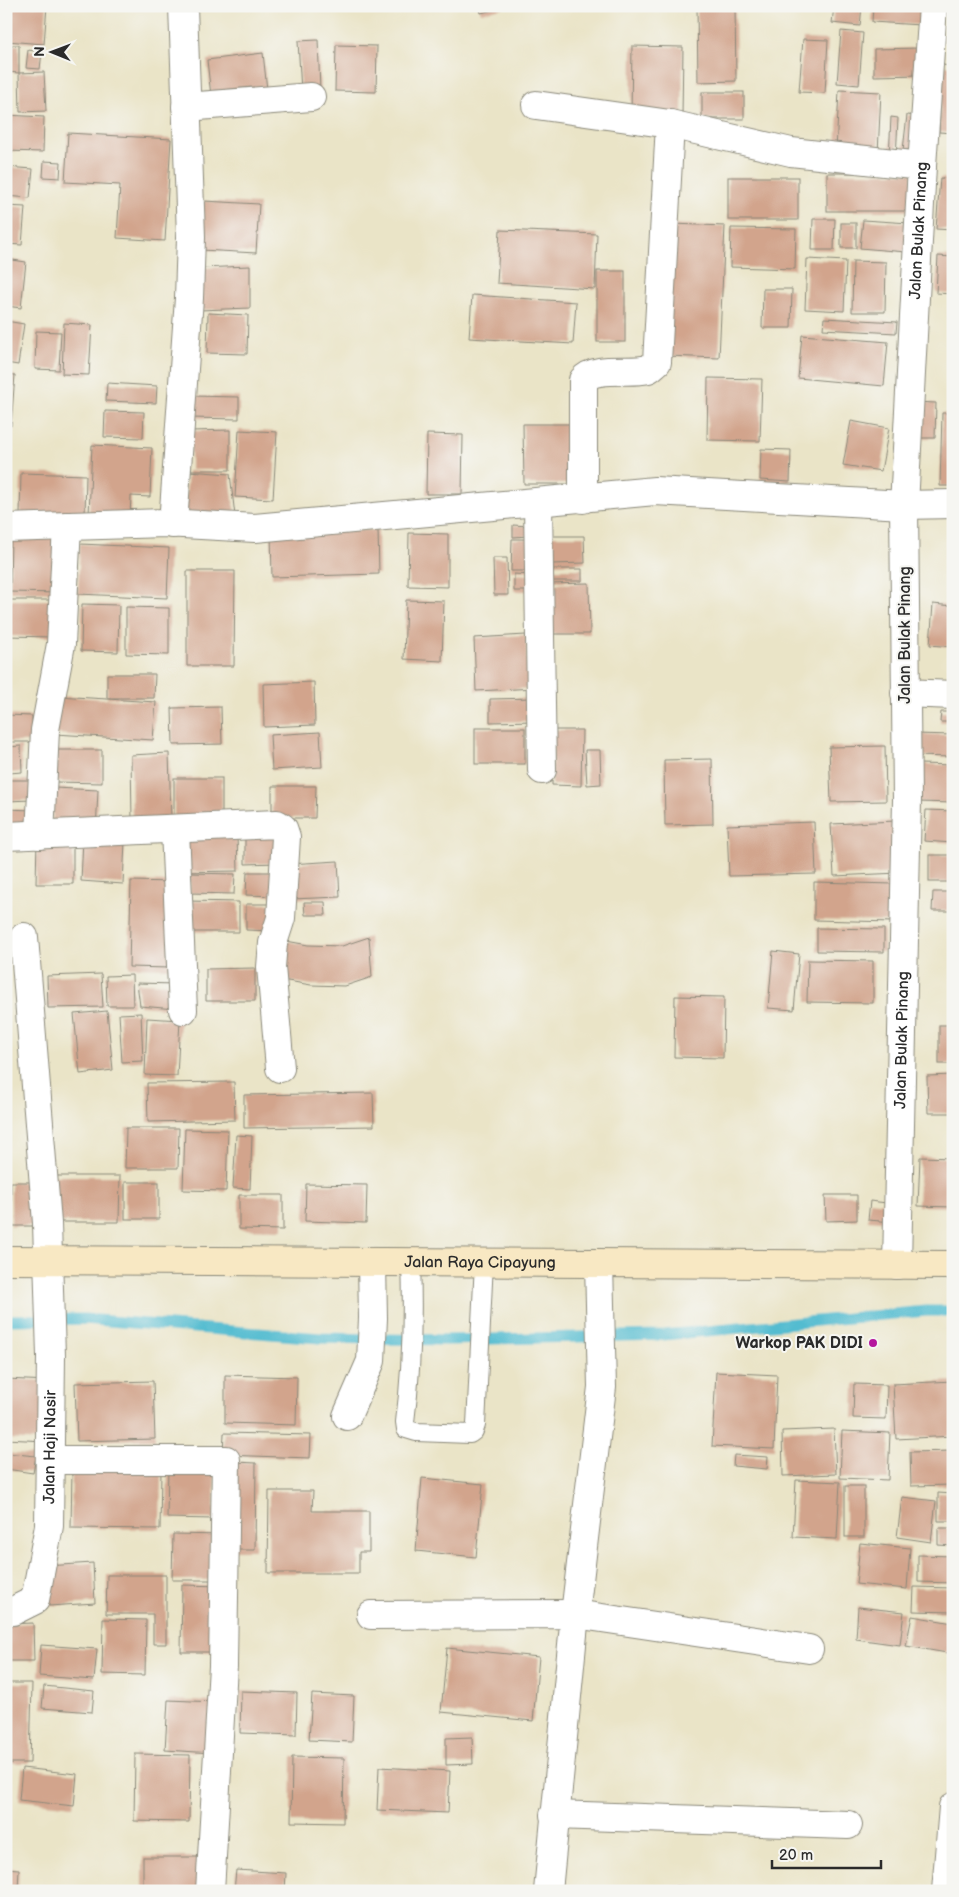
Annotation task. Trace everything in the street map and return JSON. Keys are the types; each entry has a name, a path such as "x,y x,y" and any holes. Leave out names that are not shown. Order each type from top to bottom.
{"main road":[{"name":"Jalan Raya Cipayung","path":"6,1260 47,1262 411,1261 953,1265"}],"street":[{"path":"173,524 189,298 191,238 183,6"},
{"name":"Jalan Bulak Pinang","path":"897,1265 907,810 904,505 922,166 933,6"},
{"path":"186,107 310,97"},
{"path":"536,104 670,124 791,152 922,166"},
{"path":"583,499 583,380 586,376 599,372 649,369 657,362 670,124"},
{"path":"6,528 173,524 255,528 654,492 904,505 953,504"},
{"path":"538,503 542,770"},
{"path":"40,835 45,730 61,644 68,526"},
{"path":"905,693 953,695"},
{"path":"6,836 277,824 283,828 286,837 281,918 273,943 271,967 280,1068"},
{"path":"174,830 183,1010"},
{"name":"Jalan Haji Nasir","path":"6,1611 13,1611 35,1600 49,1526 51,1356 47,1262 48,1223 24,937"},
{"path":"347,1416 371,1361 373,1318 372,1262"},
{"path":"548,1891 574,1614 602,1386 599,1263"},
{"path":"50,1460 226,1460 223,1666 210,1891"},
{"path":"371,1615 574,1614 809,1649"},
{"path":"946,1891 953,1807"},
{"path":"554,1815 848,1825"}],"lane":[{"path":"411,1261 413,1323 406,1429 416,1432 470,1434 474,1431 476,1425 479,1389 484,1262"}],"building":[{"path":"6,6 47,6 44,44 6,41"},
{"path":"479,6 505,6 505,7 481,13"},
{"path":"697,6 735,6 736,81 698,82"},
{"path":"834,6 862,6 860,26 832,23"},
{"path":"873,6 922,6 921,25 872,22"},
{"path":"841,31 863,33 859,85 837,83"},
{"path":"803,39 828,40 825,93 799,92"},
{"path":"318,40 320,90 301,91 298,41"},
{"path":"6,45 19,45 19,73 6,72"},
{"path":"336,45 377,46 376,92 335,91"},
{"path":"632,46 683,47 682,117 631,116"},
{"path":"921,48 921,75 874,76 874,49"},
{"path":"28,50 42,52 40,69 26,68"},
{"path":"263,53 267,90 211,96 207,60"},
{"path":"942,65 953,66 953,133 939,132"},
{"path":"44,72 46,111 20,112 19,73"},
{"path":"6,78 11,78 10,109 6,109"},
{"path":"839,90 881,92 878,153 836,151"},
{"path":"702,92 744,92 744,119 702,119"},
{"path":"6,115 44,117 43,152 6,151"},
{"path":"907,115 918,116 914,150 903,150"},
{"path":"891,117 898,118 896,159 889,158"},
{"path":"68,133 171,139 165,241 117,238 120,185 65,182"},
{"path":"44,161 61,162 60,178 43,177"},
{"path":"6,167 33,169 30,198 6,196"},
{"path":"827,173 912,173 912,211 827,211"},
{"path":"728,177 798,177 798,220 728,220"},
{"path":"940,178 953,179 953,230 936,229"},
{"path":"204,201 259,204 256,253 201,250"},
{"path":"6,206 25,207 22,245 6,244"},
{"path":"813,219 835,219 834,250 812,250"},
{"path":"863,220 909,223 906,252 860,248"},
{"path":"841,223 856,223 856,248 841,248"},
{"path":"672,224 725,226 719,358 667,356"},
{"path":"731,228 796,229 795,269 730,267"},
{"path":"500,230 597,234 595,289 497,283"},
{"path":"938,256 953,257 953,294 936,293"},
{"path":"6,259 26,262 21,308 6,306"},
{"path":"807,259 846,261 844,311 805,309"},
{"path":"853,261 886,262 885,312 852,312"},
{"path":"250,266 250,308 200,310 199,268"},
{"path":"597,271 625,271 625,342 597,342"},
{"path":"763,289 792,289 791,328 762,328"},
{"path":"472,295 576,302 573,344 469,338"},
{"path":"208,313 248,315 247,354 207,353"},
{"path":"824,318 897,322 896,333 823,329"},
{"path":"6,321 24,324 18,365 6,363"},
{"path":"64,323 92,325 89,375 62,374"},
{"path":"36,331 61,332 59,370 35,369"},
{"path":"802,335 888,342 884,386 798,378"},
{"path":"6,374 15,375 11,426 6,426"},
{"path":"708,378 762,379 760,441 707,440"},
{"path":"107,383 157,386 156,403 106,401"},
{"path":"191,396 239,397 239,419 190,418"},
{"path":"913,402 936,403 935,438 912,438"},
{"path":"105,411 144,412 143,438 104,437"},
{"path":"942,413 953,413 953,486 940,486"},
{"path":"851,421 889,428 881,471 843,465"},
{"path":"523,424 574,424 574,484 524,484"},
{"path":"230,430 230,470 191,470 191,431"},
{"path":"239,430 277,432 273,499 235,497"},
{"path":"427,434 463,435 462,494 426,494"},
{"path":"92,445 152,448 150,497 131,496 130,516 89,515"},
{"path":"761,449 791,450 790,482 760,480"},
{"path":"188,471 230,474 236,524 184,520"},
{"path":"21,473 86,475 85,515 20,514"},
{"path":"513,525 528,526 529,536 513,537"},
{"path":"378,530 379,574 272,577 271,532"},
{"path":"409,533 448,534 448,587 408,586"},
{"path":"11,536 62,538 60,593 10,592"},
{"path":"550,536 584,536 585,563 551,564"},
{"path":"512,539 532,539 531,571 511,571"},
{"path":"80,544 169,548 167,598 78,594"},
{"path":"493,558 507,558 508,595 494,595"},
{"path":"547,569 582,569 582,581 548,581"},
{"path":"187,571 235,571 234,666 187,666"},
{"path":"514,574 533,575 533,591 514,591"},
{"path":"589,583 590,634 548,634 547,584"},
{"path":"6,600 56,600 55,637 6,636"},
{"path":"406,600 444,601 442,661 404,659"},
{"path":"82,604 119,605 118,652 81,651"},
{"path":"933,604 953,606 953,647 930,645"},
{"path":"126,607 169,608 169,655 126,654"},
{"path":"526,635 527,665 536,688 476,691 474,638"},
{"path":"107,674 155,674 154,698 107,698"},
{"path":"314,682 315,725 264,727 263,684"},
{"path":"58,696 156,702 153,740 55,734"},
{"path":"534,698 535,721 490,722 490,699"},
{"path":"221,707 222,744 173,745 172,708"},
{"path":"941,712 953,712 953,722 940,722"},
{"path":"6,715 32,716 32,742 6,742"},
{"path":"475,728 525,728 525,764 475,764"},
{"path":"553,730 582,730 581,786 552,785"},
{"path":"320,732 322,767 272,770 270,735"},
{"path":"915,734 953,735 953,757 914,756"},
{"path":"21,746 22,772 9,773 7,747"},
{"path":"885,746 886,801 831,802 829,747"},
{"path":"56,750 102,750 102,783 56,782"},
{"path":"585,750 600,750 601,784 587,785"},
{"path":"169,753 171,819 132,821 131,755"},
{"path":"712,759 713,824 665,825 664,760"},
{"path":"920,764 953,765 953,803 919,802"},
{"path":"174,778 222,778 222,819 174,819"},
{"path":"6,780 32,780 32,800 6,801"},
{"path":"272,786 316,786 315,818 272,818"},
{"path":"54,788 98,790 96,832 52,830"},
{"path":"6,809 33,810 33,830 6,829"},
{"path":"926,810 953,811 953,843 924,841"},
{"path":"896,821 899,873 834,876 831,824"},
{"path":"814,822 816,874 729,876 727,825"},
{"path":"277,830 277,863 245,864 245,831"},
{"path":"237,835 238,871 180,872 179,837"},
{"path":"37,838 73,839 73,884 36,884"},
{"path":"83,839 125,841 123,884 81,881"},
{"path":"929,855 953,855 953,882 929,882"},
{"path":"338,861 340,897 291,899 289,864"},
{"path":"247,872 276,872 275,896 246,895"},
{"path":"190,873 235,874 234,894 190,893"},
{"path":"131,881 172,882 169,968 129,967"},
{"path":"814,882 894,884 893,922 814,920"},
{"path":"933,892 953,892 953,911 932,911"},
{"path":"188,901 239,902 239,932 187,932"},
{"path":"304,902 325,902 326,915 305,915"},
{"path":"246,904 273,904 273,931 246,930"},
{"path":"817,928 884,929 884,952 817,951"},
{"path":"369,937 372,977 345,986 311,985 282,980 281,940 308,945 342,946"},
{"path":"773,951 799,954 794,1010 768,1008"},
{"path":"808,960 873,961 873,1003 807,1002"},
{"path":"255,968 255,1001 206,1001 206,969"},
{"path":"101,974 103,1007 48,1008 47,976"},
{"path":"132,975 133,1006 107,1006 106,976"},
{"path":"137,983 175,984 175,1009 140,1006"},
{"path":"675,996 724,997 723,1058 674,1057"},
{"path":"107,1011 113,1070 80,1074 74,1014"},
{"path":"141,1013 143,1061 122,1062 119,1014"},
{"path":"147,1018 180,1020 177,1076 145,1075"},
{"path":"939,1025 953,1025 953,1064 939,1064"},
{"path":"953,1075 953,1113 928,1113 927,1076"},
{"path":"234,1082 235,1120 148,1122 147,1083"},
{"path":"373,1093 374,1126 244,1128 244,1095"},
{"path":"126,1128 179,1128 178,1168 125,1168"},
{"path":"185,1129 228,1130 226,1191 183,1190"},
{"path":"236,1135 252,1136 250,1189 233,1188"},
{"path":"920,1157 953,1158 953,1207 918,1206"},
{"path":"53,1176 120,1176 119,1222 53,1222"},
{"path":"11,1182 38,1182 38,1226 11,1226"},
{"path":"125,1182 159,1182 159,1219 125,1219"},
{"path":"306,1184 367,1185 366,1223 305,1221"},
{"path":"239,1195 283,1195 283,1230 239,1229"},
{"path":"825,1195 857,1195 857,1220 826,1221"},
{"path":"870,1201 895,1204 893,1222 868,1220"},
{"path":"716,1372 777,1375 774,1449 712,1446"},
{"path":"225,1375 297,1377 296,1425 225,1423"},
{"path":"6,1379 48,1381 45,1441 6,1439"},
{"path":"153,1381 155,1439 77,1441 75,1383"},
{"path":"953,1381 953,1436 896,1439 893,1384"},
{"path":"854,1384 887,1385 886,1419 853,1418"},
{"path":"834,1429 836,1474 783,1476 782,1431"},
{"path":"842,1431 890,1433 888,1480 840,1478"},
{"path":"224,1433 311,1435 310,1458 223,1455"},
{"path":"953,1451 953,1485 911,1486 910,1452"},
{"path":"6,1453 36,1456 33,1473 6,1469"},
{"path":"734,1455 768,1457 767,1469 733,1466"},
{"path":"236,1462 256,1463 255,1550 234,1550"},
{"path":"168,1466 215,1467 214,1519 167,1518"},
{"path":"72,1469 161,1471 160,1529 71,1528"},
{"path":"422,1478 483,1484 476,1557 416,1551"},
{"path":"796,1480 840,1482 837,1539 793,1537"},
{"path":"845,1486 864,1486 864,1537 845,1537"},
{"path":"269,1491 313,1491 312,1511 369,1511 369,1552 359,1552 359,1573 268,1573"},
{"path":"938,1493 953,1494 953,1521 938,1521"},
{"path":"902,1497 936,1501 931,1542 897,1537"},
{"path":"938,1528 953,1528 953,1546 938,1545"},
{"path":"173,1534 224,1535 223,1580 172,1580"},
{"path":"860,1543 910,1548 907,1589 856,1584"},
{"path":"918,1555 953,1556 953,1583 918,1582"},
{"path":"93,1563 95,1603 49,1606 46,1566"},
{"path":"107,1575 166,1575 166,1644 153,1644 153,1614 106,1614"},
{"path":"182,1585 223,1586 222,1652 181,1652"},
{"path":"914,1587 953,1588 953,1612 913,1611"},
{"path":"858,1607 904,1612 900,1645 856,1639"},
{"path":"912,1616 953,1623 953,1654 906,1646"},
{"path":"103,1619 146,1620 145,1675 102,1674"},
{"path":"33,1623 34,1661 8,1661 7,1624"},
{"path":"41,1645 97,1649 94,1680 39,1676"},
{"path":"447,1648 539,1657 533,1721 441,1712"},
{"path":"6,1683 32,1683 30,1763 6,1763"},
{"path":"44,1686 94,1691 92,1712 42,1708"},
{"path":"241,1691 297,1693 296,1735 240,1733"},
{"path":"312,1694 354,1696 352,1742 309,1740"},
{"path":"168,1700 216,1702 213,1753 165,1750"},
{"path":"472,1737 473,1764 446,1765 446,1738"},
{"path":"135,1754 190,1755 189,1822 134,1821"},
{"path":"292,1757 344,1758 343,1823 291,1822"},
{"path":"379,1767 450,1771 448,1813 377,1810"},
{"path":"22,1768 77,1774 74,1806 19,1800"},
{"path":"143,1857 205,1857 205,1891 143,1891"},
{"path":"6,1868 19,1869 18,1891 6,1891"},
{"path":"236,1870 286,1873 285,1891 234,1891"},
{"path":"675,1886 739,1889 739,1891 675,1891"}],"waterway":[{"path":"6,1320 84,1319 320,1338 447,1340 663,1335 926,1311 953,1311"}],"place":[{"name":"Warkop PAK DIDI","path":"873,1343"}]}
